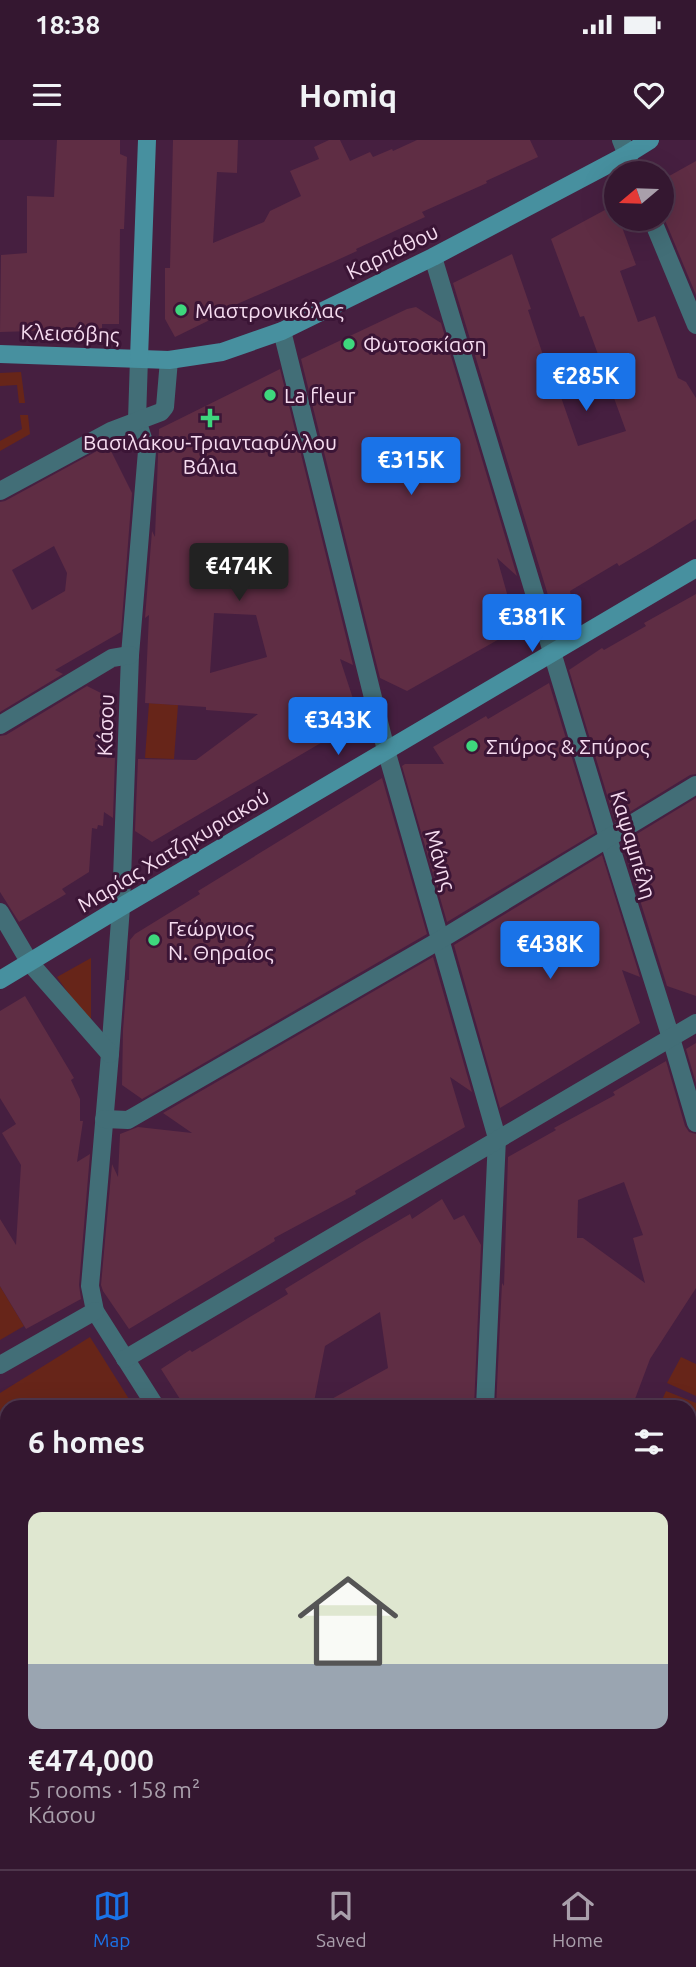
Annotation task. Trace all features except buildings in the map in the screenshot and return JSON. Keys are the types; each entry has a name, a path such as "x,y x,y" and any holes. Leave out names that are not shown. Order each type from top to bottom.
{"street":[{"name":"Κάσου","path":"95,1311 90,1286 121,907 130,655 146,451 137,420 147,140"},
{"name":"Καρπάθου","path":"139,358 169,360 222,352 282,331 433,257 624,148 650,140"},
{"path":"657,231 695,320"},
{"name":"Καψαμπέλη","path":"433,257 696,1124"},
{"name":"Μάνης","path":"282,331 386,750 497,1138 485,1400"},
{"name":"Κλεισόβης","path":"0,354 139,358"},
{"path":"0,491 111,431 161,412 165,407 169,360"},
{"name":"Μαρίας Χατζηκυριακού","path":"0,980 696,568"},
{"path":"0,725 112,658 130,655"},
{"path":"104,1119 128,1120 440,940 696,785"},
{"path":"0,912 30,963 110,1054"},
{"path":"125,1359 696,1023"},
{"path":"0,1365 95,1311 151,1400"}],"shaded area":[{"path":"21,372 25,403 19,403 17,385 0,386 0,373"},
{"path":"20,415 28,415 30,434 0,451 0,441 22,429"},
{"path":"149,703 178,705 174,759 145,758"},
{"path":"91,958 91,1026 57,977"},
{"path":"0,1286 24,1326 0,1340"},
{"path":"90,1337 130,1400 0,1400 0,1393"},
{"path":"681,1357 696,1364 696,1396 667,1383"},
{"path":"666,1391 688,1400 662,1400"}],"place":[{"name":"Μαστρονικόλας","path":"181,310"},
{"name":"Φωτοσκίαση","path":"349,344"},
{"name":"La fleur","path":"270,395"},
{"name":"Βασιλάκου-Τριανταφύλλου Βάλια","path":"210,418"},
{"name":"Σπύρος & Σπύρος","path":"472,746"},
{"name":"Γεώργιος Ν. Θηραίος","path":"154,940"}]}
